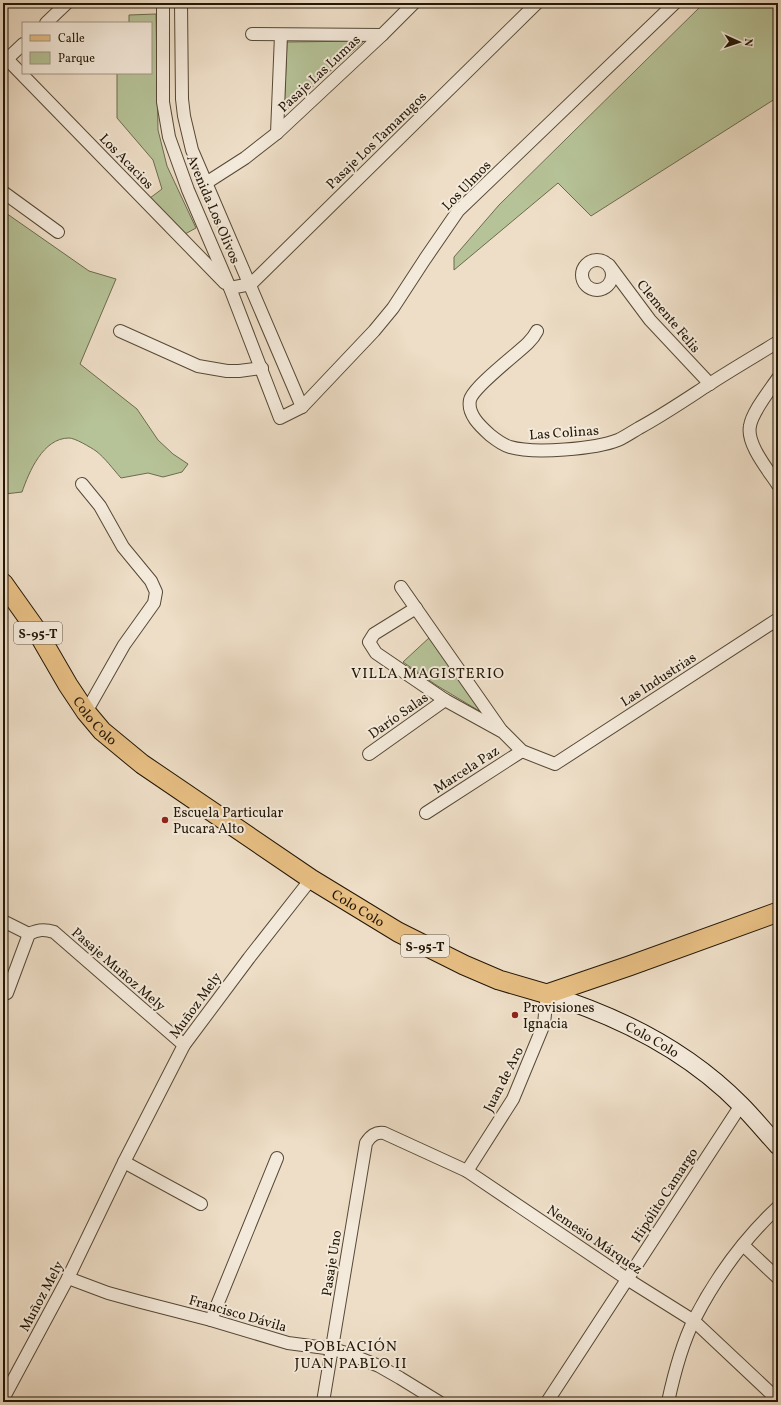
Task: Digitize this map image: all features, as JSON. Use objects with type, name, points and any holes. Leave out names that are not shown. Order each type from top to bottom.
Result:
[{"type":"main road","name":"Colo Colo","points":[[3,583],[35,628],[68,685],[86,712],[102,731],[142,764],[311,879],[398,932],[464,965],[499,980],[547,994],[602,1013],[654,1039],[699,1069],[741,1105],[778,1146]]},
{"type":"main road","points":[[547,994],[630,966],[778,912]]},
{"type":"street","points":[[47,22],[67,3]]},
{"type":"street","name":"Avenida Los Olivos","points":[[163,3],[163,96],[169,137],[188,190],[230,288],[280,418]]},
{"type":"street","name":"Avenida Los Olivos","points":[[181,3],[180,82],[184,116],[192,150],[251,284],[302,407]]},
{"type":"street","name":"Pasaje Las Lumas","points":[[206,183],[245,158],[277,133],[414,3]]},
{"type":"street","name":"Pasaje Los Tamarugos","points":[[251,284],[537,3]]},
{"type":"street","name":"Los Ulmos","points":[[280,418],[302,407],[374,331],[393,308],[458,211],[675,3]]},
{"type":"street","name":"Pasaje Las Lumas","points":[[252,34],[382,35]]},
{"type":"street","name":"Pasaje Las Lumas","points":[[277,133],[281,35]]},
{"type":"street","points":[[4,59],[22,45]]},
{"type":"street","name":"Los Acacios","points":[[4,59],[230,288]]},
{"type":"street","points":[[3,192],[58,232]]},
{"type":"street","name":"Clemente Felis","points":[[609,265],[650,320],[710,384]]},
{"type":"street","points":[[230,288],[251,284]]},
{"type":"street","points":[[120,331],[198,366],[227,371],[262,368]]},
{"type":"street","name":"Las Colinas","points":[[537,331],[530,342],[477,389],[470,399],[474,419],[493,438],[510,447],[550,450],[582,448],[604,445],[618,440],[665,413],[778,342]]},
{"type":"street","points":[[778,378],[752,420],[749,431],[751,442],[778,485]]},
{"type":"street","points":[[82,484],[100,506],[123,547],[152,581],[156,588],[154,603],[124,645],[86,712]]},
{"type":"street","points":[[401,587],[502,732],[522,751]]},
{"type":"street","points":[[416,608],[374,634],[369,642],[376,653],[445,700],[502,732]]},
{"type":"street","name":"Las Industrias","points":[[522,751],[555,764],[778,619]]},
{"type":"street","name":"Darío Salas","points":[[369,754],[445,700]]},
{"type":"street","name":"Marcela Paz","points":[[426,813],[522,751]]},
{"type":"street","name":"Muñoz Mely","points":[[3,1399],[8,1380],[68,1278],[124,1162],[184,1045],[249,958],[311,879]]},
{"type":"street","points":[[3,921],[30,934],[5,994]]},
{"type":"street","name":"Pasaje Muñoz Mely","points":[[30,934],[42,929],[54,932],[184,1045]]},
{"type":"street","name":"Juan de Aro","points":[[467,1171],[513,1099],[544,1024],[547,994]]},
{"type":"street","name":"Hipólito Camargo","points":[[547,1402],[741,1105]]},
{"type":"street","name":"Nemesio Márquez","points":[[376,1134],[384,1134],[467,1171],[627,1279],[694,1321],[778,1400]]},
{"type":"street","name":"Pasaje Uno","points":[[323,1402],[366,1143],[376,1134]]},
{"type":"street","points":[[211,1320],[277,1158]]},
{"type":"street","points":[[124,1162],[201,1204]]},
{"type":"street","points":[[668,1402],[678,1361],[694,1321],[717,1282],[743,1245],[778,1207]]},
{"type":"street","points":[[743,1245],[778,1278]]},
{"type":"street","name":"Francisco Dávila","points":[[68,1278],[135,1300],[211,1320],[288,1343],[333,1348],[379,1366],[439,1402]]},
{"type":"green space","points":[[704,3],[778,3],[778,97],[591,216],[558,183],[454,270],[454,257],[499,205]]},
{"type":"green space","points":[[156,14],[158,130],[167,166],[196,228],[185,234],[150,198],[162,189],[153,160],[117,118],[117,74],[152,74],[152,22],[129,22],[129,15]]},
{"type":"green space","points":[[364,41],[284,112],[287,42]]},
{"type":"green space","points":[[3,211],[89,271],[116,279],[80,364],[137,409],[158,440],[173,454],[188,464],[182,472],[163,477],[148,473],[121,478],[106,460],[96,451],[79,441],[69,438],[52,444],[38,458],[22,492],[3,493]]},
{"type":"green space","points":[[430,637],[481,712],[436,685],[403,662]]},
{"type":"place","name":"Escuela Particular Pucara Alto","points":[[165,820]]},
{"type":"place","name":"Provisiones Ignacia","points":[[515,1015]]},
{"type":"district","name":"VILLA MAGISTERIO","points":[[428,673]]},
{"type":"district","name":"POBLACIÓN JUAN PABLO II","points":[[351,1354]]}]
